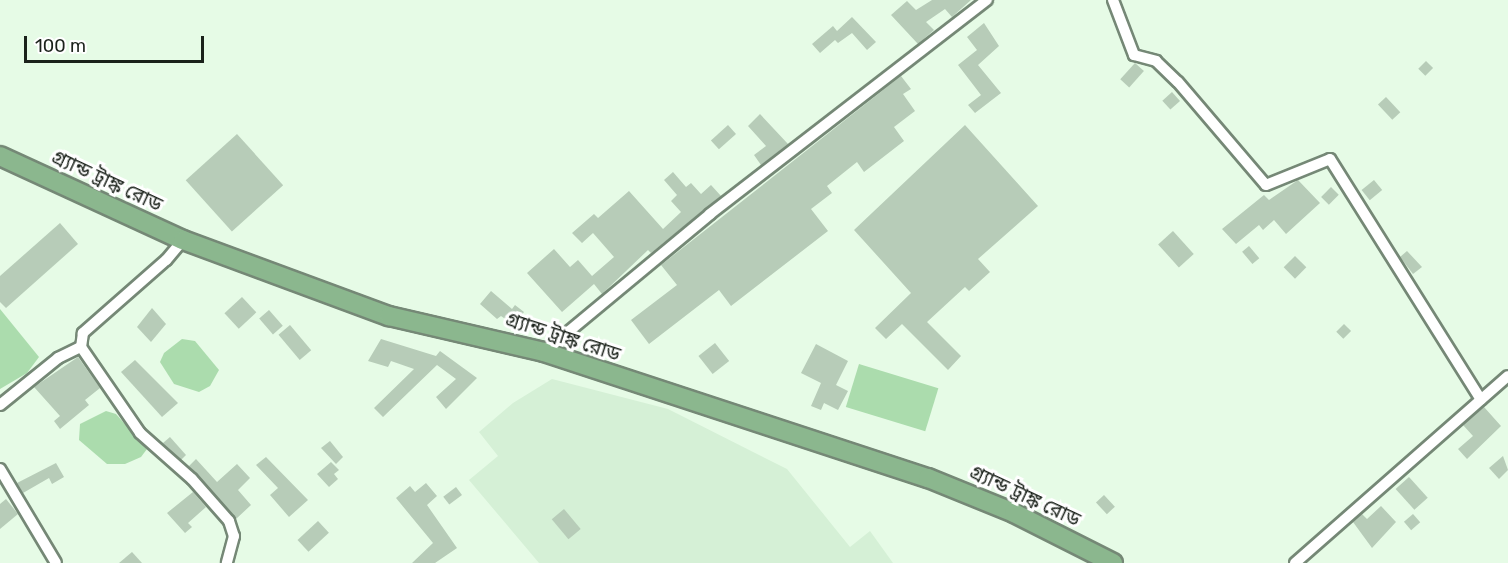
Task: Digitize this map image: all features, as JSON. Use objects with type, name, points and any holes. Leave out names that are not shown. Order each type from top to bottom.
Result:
[{"type":"highway","name":"গ্র্যান্ড ট্রাঙ্ক রোড","points":[[0,156],[183,240],[389,316],[544,352],[928,478],[1014,513],[1113,563]]},
{"type":"street","points":[[544,352],[710,214],[987,0]]},
{"type":"street","points":[[1113,0],[1134,55],[1156,61],[1178,82],[1266,185],[1330,159],[1481,400]]},
{"type":"street","points":[[183,240],[166,260],[124,293],[83,333],[81,347],[140,433],[192,479],[229,521],[234,536],[227,563]]},
{"type":"street","points":[[0,405],[58,358],[81,347]]},
{"type":"street","points":[[1294,563],[1508,376]]},
{"type":"street","points":[[0,469],[56,563]]},
{"type":"shaded area","points":[[0,309],[39,357],[27,373],[0,389]]},
{"type":"shaded area","points":[[182,339],[195,341],[219,370],[210,386],[199,392],[174,384],[160,362],[164,353]]},
{"type":"shaded area","points":[[859,364],[938,388],[925,431],[846,407]]},
{"type":"shaded area","points":[[552,379],[668,409],[787,469],[850,547],[870,531],[893,563],[539,563],[469,480],[498,456],[479,432],[513,403]]},
{"type":"shaded area","points":[[106,411],[116,414],[147,449],[141,457],[125,464],[107,464],[79,440],[80,424]]},
{"type":"building","points":[[932,0],[971,0],[952,17],[945,9],[926,22],[934,30],[918,44],[891,15],[907,1],[916,10]]},
{"type":"building","points":[[852,17],[876,42],[867,50],[852,33],[838,43],[835,40],[820,53],[812,44],[833,26],[837,31]]},
{"type":"building","points":[[984,23],[999,46],[978,65],[1001,93],[975,113],[968,105],[981,95],[958,65],[977,50],[967,37]]},
{"type":"building","points":[[1426,61],[1433,68],[1425,76],[1418,69]]},
{"type":"building","points":[[1135,63],[1144,71],[1129,87],[1120,79]]},
{"type":"building","points":[[901,76],[911,89],[903,94],[915,111],[894,127],[904,141],[864,172],[857,162],[827,186],[832,193],[811,209],[828,231],[731,306],[719,290],[649,344],[631,320],[677,285],[661,265]]},
{"type":"building","points":[[1172,92],[1180,101],[1170,110],[1162,101]]},
{"type":"building","points":[[1386,97],[1400,112],[1392,120],[1378,105]]},
{"type":"building","points":[[760,114],[788,144],[761,165],[754,155],[766,146],[748,126]]},
{"type":"building","points":[[728,125],[736,134],[719,149],[711,140]]},
{"type":"building","points":[[965,125],[1038,206],[978,259],[990,272],[969,291],[965,287],[927,322],[961,356],[948,370],[902,324],[886,339],[875,328],[911,293],[854,230]]},
{"type":"building","points":[[237,134],[283,185],[232,231],[186,180]]},
{"type":"building","points":[[673,172],[686,187],[691,183],[701,194],[711,185],[721,196],[651,253],[648,250],[602,294],[594,284],[562,312],[527,273],[554,249],[570,267],[578,260],[592,276],[614,257],[593,233],[582,243],[572,233],[594,214],[598,218],[629,191],[663,229],[681,212],[671,201],[677,195],[664,180]]},
{"type":"building","points":[[1298,180],[1320,203],[1286,234],[1274,220],[1263,230],[1259,225],[1236,244],[1222,229],[1264,195],[1269,200]]},
{"type":"building","points":[[1374,180],[1382,190],[1370,200],[1362,190]]},
{"type":"building","points":[[1331,187],[1339,195],[1329,205],[1321,197]]},
{"type":"building","points":[[60,223],[78,244],[6,308],[0,302],[0,276]]},
{"type":"building","points":[[1173,231],[1194,254],[1179,267],[1158,244]]},
{"type":"building","points":[[1249,246],[1259,258],[1252,264],[1242,252]]},
{"type":"building","points":[[1407,251],[1422,267],[1413,274],[1400,257]]},
{"type":"building","points":[[1295,256],[1306,267],[1295,279],[1284,267]]},
{"type":"building","points":[[491,291],[512,309],[515,305],[524,312],[514,325],[501,316],[497,319],[480,304]]},
{"type":"building","points":[[242,297],[256,312],[239,329],[224,313]]},
{"type":"building","points":[[152,308],[166,324],[151,342],[137,327]]},
{"type":"building","points":[[269,310],[283,326],[273,334],[259,319]]},
{"type":"building","points":[[1344,324],[1351,331],[1343,339],[1336,332]]},
{"type":"building","points":[[290,325],[311,350],[300,360],[279,335]]},
{"type":"building","points":[[381,339],[436,356],[440,351],[477,378],[446,409],[436,397],[456,379],[437,365],[383,417],[374,408],[414,369],[391,361],[388,367],[368,361]]},
{"type":"building","points":[[715,343],[729,361],[713,374],[698,356]]},
{"type":"building","points":[[816,344],[848,361],[836,385],[848,391],[838,410],[824,403],[821,410],[811,406],[821,383],[801,373]]},
{"type":"building","points":[[78,357],[100,388],[85,400],[89,405],[60,429],[54,421],[60,416],[34,387]]},
{"type":"building","points":[[135,360],[178,403],[162,417],[121,372]]},
{"type":"building","points":[[1484,407],[1501,426],[1467,459],[1458,449],[1473,436],[1463,425]]},
{"type":"building","points":[[170,437],[186,455],[181,460],[163,443]]},
{"type":"building","points":[[330,441],[343,457],[336,464],[321,448]]},
{"type":"building","points":[[1503,456],[1508,470],[1499,479],[1489,468]]},
{"type":"building","points":[[266,457],[308,500],[289,517],[270,495],[278,488],[256,465]]},
{"type":"building","points":[[196,459],[217,482],[237,464],[250,478],[238,490],[251,505],[236,519],[189,466]]},
{"type":"building","points":[[331,462],[339,470],[334,474],[338,479],[329,487],[317,474]]},
{"type":"building","points":[[56,463],[64,477],[52,484],[49,478],[23,493],[17,483]]},
{"type":"building","points":[[1409,477],[1428,498],[1414,510],[1396,489]]},
{"type":"building","points":[[426,483],[437,496],[427,505],[457,548],[435,563],[412,563],[433,543],[396,498],[410,486],[415,492]]},
{"type":"building","points":[[456,487],[462,495],[449,505],[443,497]]},
{"type":"building","points":[[193,492],[206,507],[188,523],[192,527],[185,533],[167,513]]},
{"type":"building","points":[[1104,495],[1115,507],[1107,514],[1096,503]]},
{"type":"building","points":[[6,499],[18,514],[0,529],[0,504]]},
{"type":"building","points":[[1381,506],[1396,522],[1372,548],[1353,522],[1362,514],[1367,519]]},
{"type":"building","points":[[564,509],[581,529],[568,539],[552,519]]},
{"type":"building","points":[[1413,514],[1420,522],[1411,530],[1404,522]]},
{"type":"building","points":[[318,521],[329,533],[308,552],[298,540]]},
{"type":"building","points":[[132,552],[142,563],[119,563]]}]
